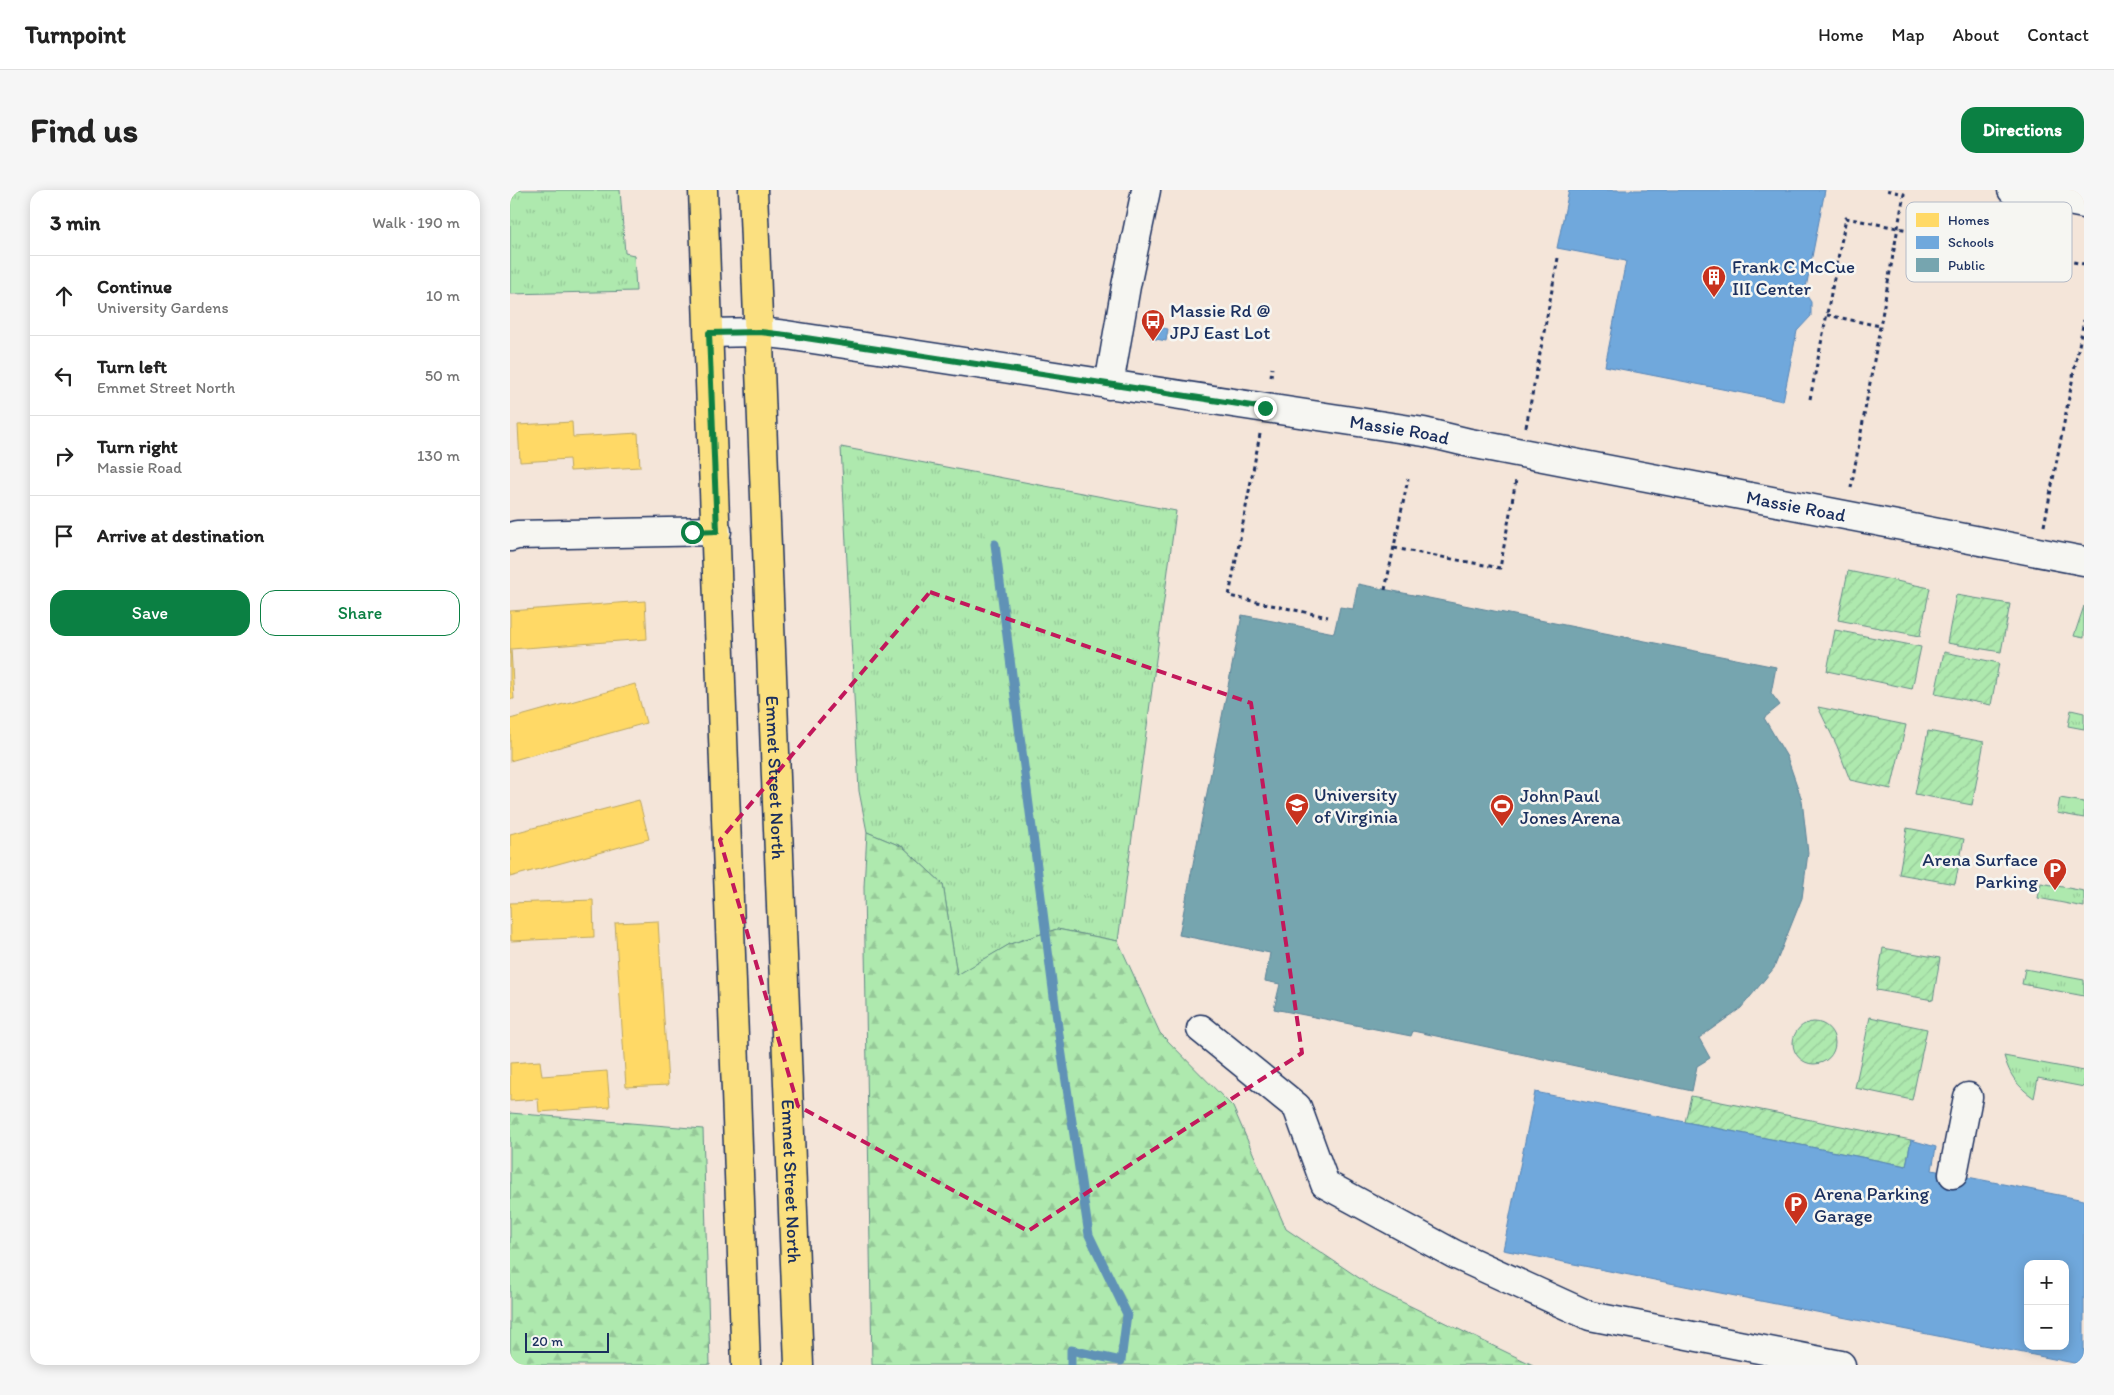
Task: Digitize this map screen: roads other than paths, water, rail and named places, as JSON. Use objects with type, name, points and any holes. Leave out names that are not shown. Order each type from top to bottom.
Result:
[{"type":"main road","points":[[703,190],[717,531],[746,1365]]},
{"type":"main road","name":"Emmet Street North","points":[[753,190],[800,1365]]},
{"type":"street","points":[[1109,385],[1126,286],[1146,190]]},
{"type":"street","points":[[2012,190],[2084,204]]},
{"type":"street","name":"Massie Road","points":[[709,333],[760,332],[1424,432],[1470,443],[2084,561]]},
{"type":"street","points":[[510,537],[517,535],[717,531]]},
{"type":"street","points":[[1201,1029],[1297,1107],[1325,1184],[1454,1254],[1590,1316],[1840,1365]]},
{"type":"street","points":[[1954,1174],[1968,1097]]},
{"type":"waterway","points":[[995,544],[1059,1035],[1089,1235],[1127,1314],[1121,1361],[1071,1350],[1071,1365]]},
{"type":"place","name":"Frank C McCue III Center","points":[[1714,298]]},
{"type":"place","name":"Massie Rd @ JPJ East Lot","points":[[1153,342]]},
{"type":"place","name":"University of Virginia","points":[[1297,826]]},
{"type":"place","name":"John Paul Jones Arena","points":[[1502,827]]},
{"type":"place","name":"Arena Surface Parking","points":[[2055,891]]},
{"type":"place","name":"Arena Parking Garage","points":[[1796,1225]]}]
